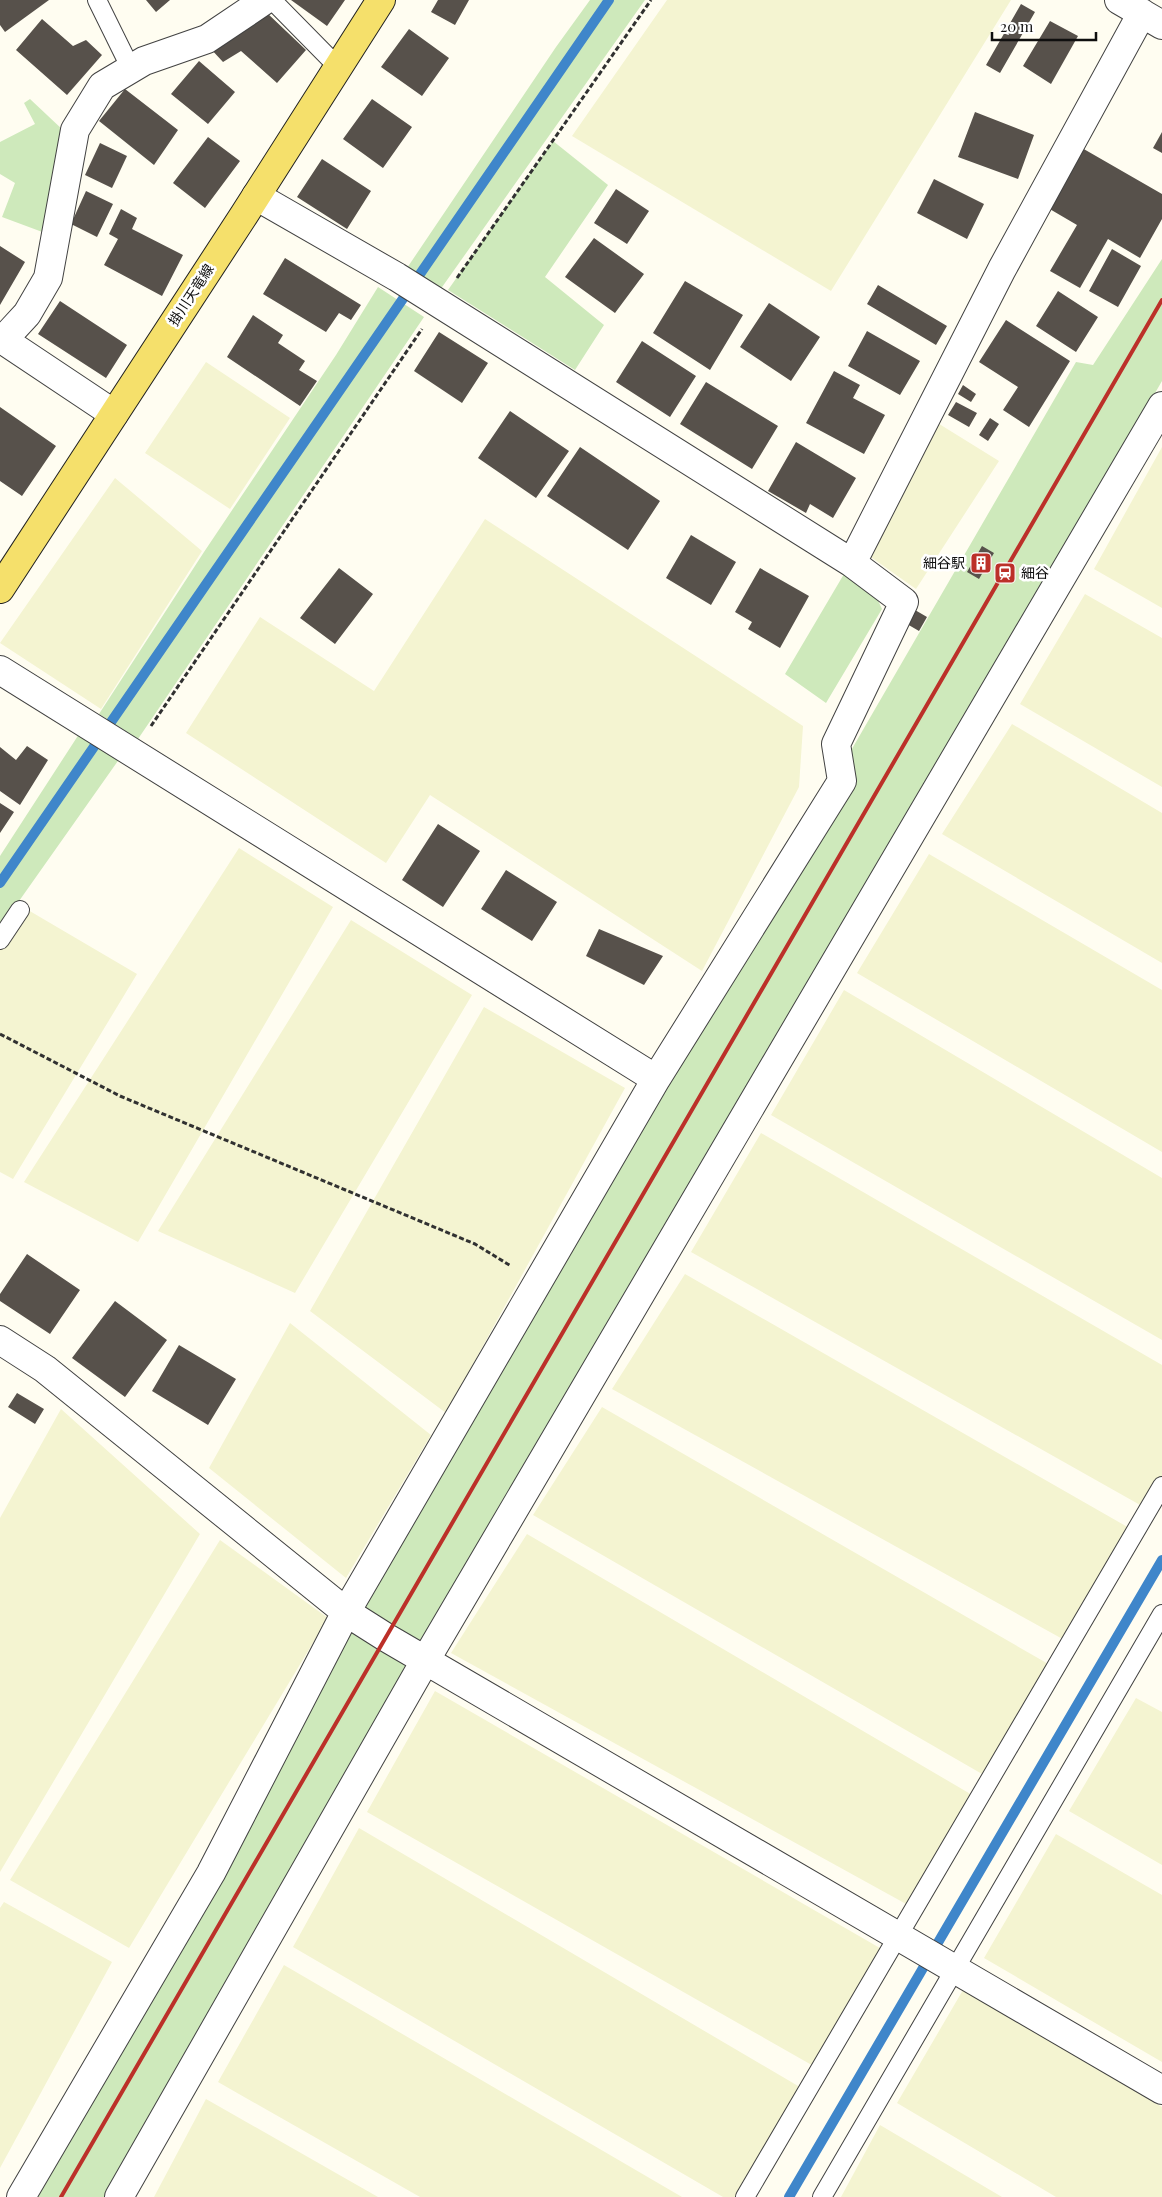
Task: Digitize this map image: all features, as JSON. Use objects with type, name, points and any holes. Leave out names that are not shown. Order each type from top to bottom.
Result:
[{"type":"main road","name":"掛川天竜線","points":[[0,589],[381,0]]},
{"type":"street","points":[[114,414],[2,339],[27,314],[48,278],[75,130],[102,86],[144,61],[207,39],[265,0]]},
{"type":"street","points":[[852,563],[1002,269],[1141,13]]},
{"type":"street","points":[[21,2197],[211,1873],[346,1612],[656,1079],[842,781],[836,744],[904,602],[852,563],[397,277],[256,196]]},
{"type":"street","points":[[119,2197],[426,1661],[1162,406]]},
{"type":"street","points":[[0,670],[656,1079]]},
{"type":"street","points":[[0,1340],[45,1369],[346,1612],[426,1661],[1162,2090]]},
{"type":"lane","points":[[97,0],[131,68]]},
{"type":"lane","points":[[272,0],[337,66]]},
{"type":"lane","points":[[0,940],[20,910]]},
{"type":"lane","points":[[745,2197],[906,1941],[1162,1486]]},
{"type":"lane","points":[[822,2197],[1162,1614]]},
{"type":"path","points":[[129,752],[436,302],[652,0]]},
{"type":"path","points":[[0,1034],[120,1096],[475,1244],[538,1282]]},
{"type":"green space","points":[[590,0],[645,0],[440,290],[405,271],[556,47]]},
{"type":"green space","points":[[667,0],[1011,0],[831,291],[572,136]]},
{"type":"green space","points":[[30,99],[64,131],[45,233],[2,217],[15,183],[0,174],[0,142],[35,124],[24,103]]},
{"type":"green space","points":[[553,141],[608,185],[545,277],[604,325],[575,370],[448,290]]},
{"type":"green space","points":[[1162,259],[1162,381],[108,2197],[25,2197],[406,1519],[1076,362],[1093,365]]},
{"type":"green space","points":[[378,287],[424,317],[138,739],[99,714],[204,552],[336,355]]},
{"type":"green space","points":[[206,362],[290,418],[230,509],[145,453]]},
{"type":"green space","points":[[936,422],[999,461],[916,589],[868,555]]},
{"type":"green space","points":[[1162,447],[1162,608],[1094,569]]},
{"type":"green space","points":[[115,478],[202,551],[101,709],[0,643]]},
{"type":"green space","points":[[485,519],[803,726],[799,787],[702,971],[430,795],[386,863],[186,733],[260,617],[374,691]]},
{"type":"green space","points":[[844,574],[873,590],[882,609],[826,703],[785,674]]},
{"type":"green space","points":[[1085,594],[1162,638],[1162,787],[1020,704]]},
{"type":"green space","points":[[1012,724],[1162,813],[1162,963],[942,834]]},
{"type":"green space","points":[[81,731],[120,758],[0,928],[0,856]]},
{"type":"green space","points":[[239,848],[333,907],[138,1242],[24,1182]]},
{"type":"green space","points":[[929,854],[1162,990],[1162,1152],[857,973]]},
{"type":"green space","points":[[28,910],[137,974],[13,1179],[0,1172],[0,950]]},
{"type":"green space","points":[[351,920],[472,995],[295,1293],[158,1231]]},
{"type":"green space","points":[[844,990],[1162,1178],[1162,1340],[771,1115]]},
{"type":"green space","points":[[484,1007],[625,1088],[446,1413],[310,1311]]},
{"type":"green space","points":[[761,1133],[1162,1365],[1162,1488],[1149,1510],[691,1252]]},
{"type":"green space","points":[[685,1274],[1138,1533],[1068,1642],[612,1389]]},
{"type":"green space","points":[[290,1323],[431,1435],[346,1578],[209,1468]]},
{"type":"green space","points":[[602,1407],[1057,1669],[989,1778],[533,1515]]},
{"type":"green space","points":[[61,1409],[200,1534],[0,1872],[0,1518]]},
{"type":"green space","points":[[527,1534],[979,1799],[917,1910],[451,1653]]},
{"type":"green space","points":[[220,1540],[328,1618],[129,1948],[10,1880]]},
{"type":"green space","points":[[435,1691],[892,1955],[824,2072],[367,1812]]},
{"type":"green space","points":[[1136,1698],[1162,1712],[1162,1865],[1069,1811]]},
{"type":"green space","points":[[359,1828],[810,2093],[748,2197],[723,2197],[293,1947]]},
{"type":"green space","points":[[1056,1834],[1162,1895],[1162,2062],[984,1958]]},
{"type":"green space","points":[[4,1902],[112,1962],[0,2168],[0,1908]]},
{"type":"green space","points":[[284,1965],[682,2197],[420,2197],[218,2082]]},
{"type":"green space","points":[[963,1990],[1162,2107],[1162,2197],[1056,2197],[897,2103]]},
{"type":"green space","points":[[206,2099],[378,2197],[154,2197]]},
{"type":"green space","points":[[880,2125],[1002,2197],[841,2197]]},
{"type":"building","points":[[0,0],[49,0],[5,32],[0,25]]},
{"type":"building","points":[[146,0],[170,0],[156,12]]},
{"type":"building","points":[[291,0],[345,0],[327,26]]},
{"type":"building","points":[[438,0],[469,0],[455,25],[431,12]]},
{"type":"building","points":[[1021,4],[1035,12],[1000,73],[986,65]]},
{"type":"building","points":[[266,12],[306,50],[277,83],[241,51],[223,62],[210,48]]},
{"type":"building","points":[[42,19],[73,46],[86,40],[102,55],[67,95],[16,50]]},
{"type":"building","points":[[1050,21],[1078,36],[1051,84],[1023,66]]},
{"type":"building","points":[[409,29],[449,58],[422,96],[381,67]]},
{"type":"building","points":[[199,61],[235,92],[208,124],[171,94]]},
{"type":"building","points":[[125,89],[178,130],[154,165],[99,121]]},
{"type":"building","points":[[372,99],[412,127],[383,168],[343,139]]},
{"type":"building","points":[[975,112],[1034,135],[1018,179],[958,157]]},
{"type":"building","points":[[1162,132],[1162,153],[1153,148]]},
{"type":"building","points":[[208,137],[240,161],[205,208],[173,183]]},
{"type":"building","points":[[100,143],[127,156],[112,188],[85,175]]},
{"type":"building","points":[[1082,148],[1162,194],[1162,219],[1140,258],[1108,239],[1080,288],[1050,271],[1077,225],[1048,208]]},
{"type":"building","points":[[322,159],[371,191],[347,229],[297,197]]},
{"type":"building","points":[[934,179],[984,204],[967,239],[917,213]]},
{"type":"building","points":[[616,189],[649,211],[627,244],[594,223]]},
{"type":"building","points":[[86,191],[113,204],[97,237],[71,224]]},
{"type":"building","points":[[121,209],[137,218],[132,229],[183,255],[162,296],[104,265],[118,239],[109,234]]},
{"type":"building","points":[[594,238],[644,274],[615,313],[565,277]]},
{"type":"building","points":[[0,246],[25,262],[0,305]]},
{"type":"building","points":[[1112,249],[1141,266],[1118,307],[1089,291]]},
{"type":"building","points":[[285,258],[361,305],[351,320],[339,313],[326,332],[263,294]]},
{"type":"building","points":[[685,281],[743,315],[710,370],[653,333]]},
{"type":"building","points":[[878,285],[947,326],[936,345],[867,304]]},
{"type":"building","points":[[1058,291],[1098,317],[1076,352],[1036,326]]},
{"type":"building","points":[[60,301],[127,345],[106,378],[38,334]]},
{"type":"building","points":[[769,303],[820,337],[791,381],[740,347]]},
{"type":"building","points":[[253,315],[283,335],[278,343],[305,361],[299,370],[317,381],[300,406],[227,357]]},
{"type":"building","points":[[1006,320],[1070,361],[1029,427],[1003,410],[1018,387],[979,362]]},
{"type":"building","points":[[867,331],[920,361],[900,395],[848,366]]},
{"type":"building","points":[[439,332],[488,363],[462,403],[414,371]]},
{"type":"building","points":[[642,341],[696,376],[670,417],[616,382]]},
{"type":"building","points":[[834,371],[860,385],[853,398],[885,415],[864,454],[806,423]]},
{"type":"building","points":[[706,382],[778,426],[752,469],[680,424]]},
{"type":"building","points":[[963,385],[976,394],[971,402],[958,394]]},
{"type":"building","points":[[956,402],[977,413],[969,427],[948,415]]},
{"type":"building","points":[[0,407],[56,446],[22,496],[0,481]]},
{"type":"building","points":[[510,411],[569,451],[536,498],[478,458]]},
{"type":"building","points":[[990,418],[999,424],[988,441],[979,435]]},
{"type":"building","points":[[796,442],[856,478],[833,518],[810,504],[806,513],[768,491]]},
{"type":"building","points":[[580,447],[660,501],[628,550],[547,496]]},
{"type":"building","points":[[691,535],[736,562],[711,605],[666,578]]},
{"type":"building","name":"細谷駅","points":[[982,546],[994,553],[979,579],[967,572]]},
{"type":"building","points":[[339,568],[373,594],[335,644],[300,618]]},
{"type":"building","points":[[760,568],[809,596],[780,648],[748,629],[752,622],[735,612]]},
{"type":"building","points":[[915,610],[927,617],[919,631],[907,624]]},
{"type":"building","points":[[27,746],[48,760],[20,805],[0,791],[0,747],[16,760]]},
{"type":"building","points":[[0,803],[14,812],[0,833]]},
{"type":"building","points":[[438,824],[480,851],[443,907],[402,880]]},
{"type":"building","points":[[506,870],[557,902],[532,941],[481,909]]},
{"type":"building","points":[[599,929],[663,956],[644,985],[586,956]]},
{"type":"building","points":[[27,1254],[80,1290],[50,1334],[0,1301],[0,1294]]},
{"type":"building","points":[[115,1301],[167,1340],[125,1397],[72,1358]]},
{"type":"building","points":[[179,1345],[236,1379],[208,1425],[152,1391]]},
{"type":"building","points":[[17,1393],[44,1409],[35,1424],[8,1407]]},
{"type":"waterway","points":[[0,883],[609,0]]},
{"type":"waterway","points":[[789,2197],[1162,1560]]},
{"type":"railway","points":[[61,2197],[1162,300]]},
{"type":"place","name":"細谷駅","points":[[981,563]]},
{"type":"place","name":"細谷","points":[[1005,573]]}]
